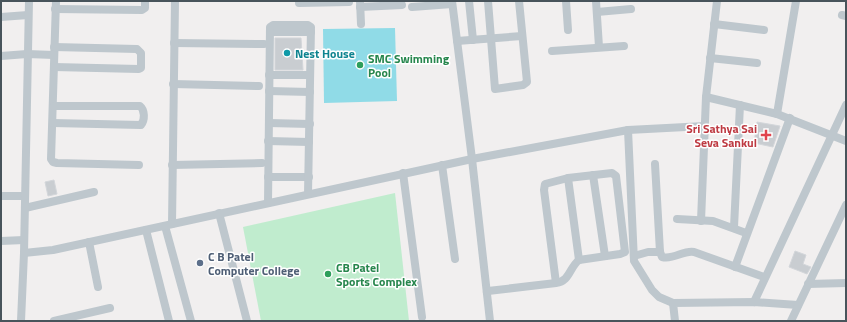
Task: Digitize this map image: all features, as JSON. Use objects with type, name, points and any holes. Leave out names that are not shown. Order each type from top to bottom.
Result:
[{"type":"street","points":[[21,321],[24,254],[29,1]]},
{"type":"street","points":[[139,165],[53,162],[54,51],[56,5],[142,10],[145,8],[146,1]]},
{"type":"street","points":[[175,1],[172,165],[168,225],[191,321]]},
{"type":"street","points":[[469,1],[473,40]]},
{"type":"street","points":[[488,1],[495,89],[523,85],[527,82],[519,1]]},
{"type":"street","points":[[566,1],[568,30]]},
{"type":"street","points":[[596,1],[599,47]]},
{"type":"street","points":[[701,220],[706,97],[717,1]]},
{"type":"street","points":[[777,114],[796,1]]},
{"type":"street","points":[[298,3],[349,2]]},
{"type":"street","points":[[412,7],[452,3],[472,159],[490,321]]},
{"type":"street","points":[[361,24],[360,4],[402,5]]},
{"type":"street","points":[[597,12],[631,10]]},
{"type":"street","points":[[1,17],[28,15]]},
{"type":"street","points":[[714,24],[764,30]]},
{"type":"street","points":[[268,202],[270,27],[273,25],[308,25],[311,27],[308,194]]},
{"type":"street","points":[[457,40],[522,36]]},
{"type":"street","points":[[174,43],[264,44]]},
{"type":"street","points":[[552,51],[624,46]]},
{"type":"street","points":[[1,56],[54,51],[137,49],[141,53],[141,68],[139,69],[54,67]]},
{"type":"street","points":[[710,58],[757,63]]},
{"type":"street","points":[[269,75],[310,75]]},
{"type":"street","points":[[173,84],[259,86]]},
{"type":"street","points":[[269,91],[310,92]]},
{"type":"street","points":[[706,97],[790,118],[846,141]]},
{"type":"street","points":[[734,228],[740,105]]},
{"type":"street","points":[[754,302],[764,277],[846,105]]},
{"type":"street","points":[[53,123],[141,124],[143,120],[143,110],[140,106],[54,106]]},
{"type":"street","points":[[735,267],[746,233],[790,118]]},
{"type":"street","points":[[268,123],[310,124]]},
{"type":"street","points":[[24,254],[53,250],[268,202],[472,159],[628,130],[705,126]]},
{"type":"street","points":[[628,130],[634,256],[636,265],[652,290],[659,297],[673,303],[754,302],[798,305]]},
{"type":"street","points":[[268,141],[309,142]]},
{"type":"street","points":[[172,165],[262,163]]},
{"type":"street","points":[[655,164],[660,252],[665,258],[691,252],[764,277]]},
{"type":"street","points":[[442,165],[455,259]]},
{"type":"street","points":[[556,283],[544,187],[547,183],[568,178],[609,172],[612,173],[616,176],[625,249],[623,253],[579,260]]},
{"type":"street","points":[[403,173],[422,317]]},
{"type":"street","points":[[593,175],[605,256]]},
{"type":"street","points":[[268,177],[309,177]]},
{"type":"street","points":[[487,292],[565,281],[579,260],[568,178]]},
{"type":"street","points":[[25,208],[94,192]]},
{"type":"street","points":[[1,196],[25,196]]},
{"type":"street","points":[[791,321],[846,205]]},
{"type":"street","points":[[219,213],[247,321]]},
{"type":"street","points":[[677,219],[718,222],[746,233]]},
{"type":"street","points":[[146,230],[169,321]]},
{"type":"street","points":[[1,241],[24,240]]},
{"type":"street","points":[[89,242],[98,287]]},
{"type":"street","points":[[634,256],[648,252],[660,252]]},
{"type":"street","points":[[808,284],[846,283]]},
{"type":"street","points":[[673,303],[675,321]]},
{"type":"street","points":[[54,321],[110,308]]},
{"type":"green space","name":"CB Patel Sports Complex","points":[[395,193],[409,321],[261,321],[243,227]]},
{"type":"water","name":"SMC Swimming Pool","points":[[395,28],[397,101],[324,103],[323,29]]},
{"type":"building","name":"Nest House","points":[[275,38],[301,38],[303,70],[275,70]]},
{"type":"building","points":[[757,122],[780,126],[773,147],[754,143]]},
{"type":"building","points":[[54,180],[57,194],[48,196],[45,182]]},
{"type":"building","points":[[795,251],[806,255],[803,264],[811,267],[807,274],[789,267]]},
{"type":"place","name":"Nest House","points":[[287,53]]},
{"type":"place","name":"SMC Swimming Pool","points":[[360,65]]},
{"type":"place","name":"Sri Sathya Sai Seva Sankul","points":[[766,135]]},
{"type":"place","name":"C B Patel Computer College","points":[[200,263]]},
{"type":"place","name":"CB Patel Sports Complex","points":[[328,274]]}]
